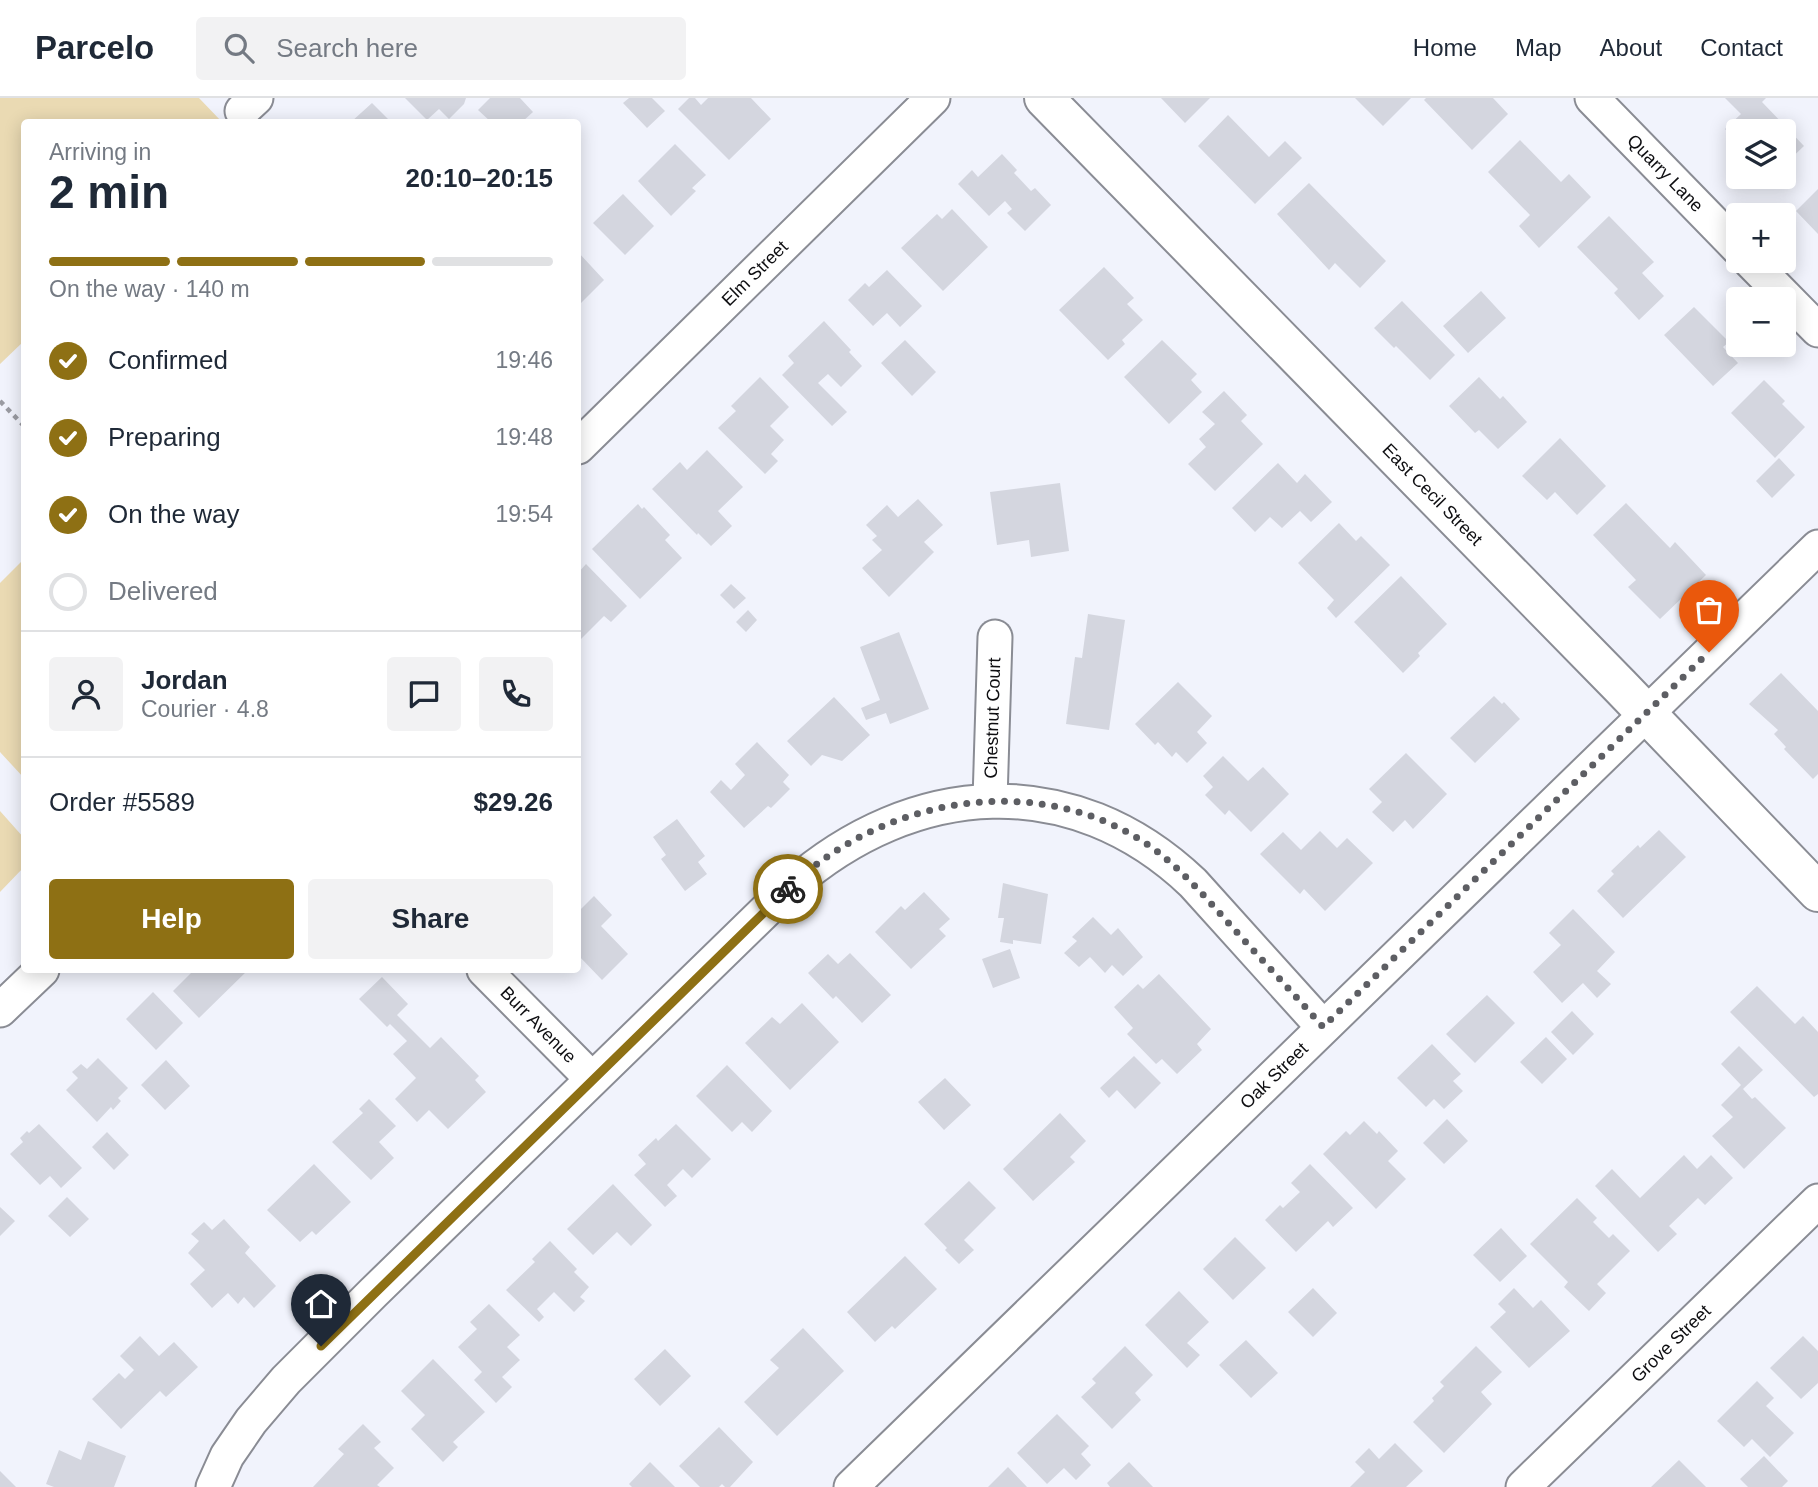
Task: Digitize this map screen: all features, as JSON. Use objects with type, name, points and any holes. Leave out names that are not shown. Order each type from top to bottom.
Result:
[{"type":"main road","name":"East Cecil Street","points":[[1044,98],[1818,892]]},
{"type":"street","name":"Elm Street","points":[[581,444],[933,98]]},
{"type":"street","name":"Quarry Lane","points":[[1592,98],[1726,236]]},
{"type":"street","points":[[1762,273],[1818,330]]},
{"type":"street","name":"Oak Street","points":[[851,1487],[1818,547]]},
{"type":"street","name":"Chestnut Court","points":[[990,800],[995,637]]},
{"type":"street","points":[[213,1487],[227,1456],[286,1380],[593,1079],[791,886],[823,859],[868,832],[897,819],[927,810],[990,800],[1052,806],[1104,822],[1151,848],[1193,883],[1323,1027]]},
{"type":"street","points":[[0,1010],[39,973]]},
{"type":"street","name":"Burr Avenue","points":[[487,973],[593,1079]]},
{"type":"street","name":"Grove Street","points":[[1524,1487],[1818,1200]]},
{"type":"path","points":[[0,401],[21,423]]},
{"type":"shaded area","points":[[0,98],[199,98],[219,119],[21,119],[21,344],[0,364]]},
{"type":"shaded area","points":[[21,562],[21,775],[0,752],[0,583]]},
{"type":"shaded area","points":[[0,811],[21,835],[21,870],[0,892]]},
{"type":"building","points":[[405,98],[466,98],[464,104],[449,119],[439,109],[426,119]]},
{"type":"building","points":[[490,98],[520,98],[533,112],[525,119],[488,119],[478,110]]},
{"type":"building","points":[[629,98],[652,98],[665,111],[647,128],[623,103]]},
{"type":"building","points":[[689,98],[695,98],[701,105],[708,98],[751,98],[771,119],[729,160],[678,109]]},
{"type":"building","points":[[1161,98],[1210,98],[1185,123]]},
{"type":"building","points":[[1355,98],[1411,98],[1383,126]]},
{"type":"building","points":[[1493,98],[1508,114],[1472,150],[1424,100]]},
{"type":"building","points":[[1725,98],[1766,98],[1762,102],[1778,119],[1736,119],[1741,114]]},
{"type":"building","points":[[372,103],[388,119],[354,119]]},
{"type":"building","points":[[1228,115],[1269,157],[1285,141],[1302,158],[1255,204],[1198,146]]},
{"type":"building","points":[[1796,138],[1804,146],[1796,154]]},
{"type":"building","points":[[1520,140],[1561,182],[1569,174],[1591,197],[1539,248],[1519,226],[1530,215],[1488,172]]},
{"type":"building","points":[[675,144],[706,175],[692,188],[696,191],[671,216],[638,181]]},
{"type":"building","points":[[1002,154],[1017,170],[1014,173],[1031,191],[1035,188],[1051,205],[1025,231],[1007,213],[1012,209],[1005,201],[989,216],[958,184],[972,170],[978,177]]},
{"type":"building","points":[[1309,183],[1386,261],[1360,288],[1335,263],[1329,270],[1277,214]]},
{"type":"building","points":[[1818,189],[1818,234],[1796,211]]},
{"type":"building","points":[[623,194],[654,226],[625,255],[593,223]]},
{"type":"building","points":[[952,209],[988,247],[943,291],[901,248],[937,214],[942,219]]},
{"type":"building","points":[[1609,216],[1654,262],[1642,273],[1664,296],[1639,320],[1614,293],[1618,289],[1577,247]]},
{"type":"building","points":[[581,255],[604,280],[581,303]]},
{"type":"building","points":[[1104,267],[1134,298],[1127,304],[1143,320],[1122,340],[1125,344],[1108,360],[1059,310]]},
{"type":"building","points":[[887,270],[922,306],[900,327],[887,313],[873,326],[848,300],[865,283],[869,287]]},
{"type":"building","points":[[1481,291],[1506,318],[1468,353],[1443,326]]},
{"type":"building","points":[[1402,301],[1455,355],[1430,380],[1374,328]]},
{"type":"building","points":[[1694,307],[1726,339],[1723,347],[1726,357],[1732,357],[1738,363],[1713,386],[1664,335]]},
{"type":"building","points":[[824,321],[862,366],[841,387],[828,374],[818,383],[847,412],[832,426],[782,375],[794,363],[788,356]]},
{"type":"building","points":[[905,340],[936,372],[912,396],[881,363]]},
{"type":"building","points":[[1162,340],[1197,374],[1191,380],[1202,392],[1169,424],[1124,377]]},
{"type":"building","points":[[760,377],[789,407],[770,426],[784,440],[771,454],[778,461],[765,474],[718,428],[736,411],[731,406]]},
{"type":"building","points":[[1479,377],[1500,399],[1503,396],[1527,422],[1498,449],[1479,430],[1475,433],[1449,406]]},
{"type":"building","points":[[1764,380],[1785,401],[1782,404],[1805,427],[1775,458],[1731,413]]},
{"type":"building","points":[[1224,391],[1247,415],[1241,421],[1263,444],[1215,491],[1188,464],[1206,447],[1199,439],[1215,424],[1202,412]]},
{"type":"building","points":[[1560,438],[1606,486],[1577,515],[1555,492],[1547,500],[1522,476]]},
{"type":"building","points":[[707,450],[743,487],[718,511],[732,526],[711,546],[652,489],[680,462],[687,470]]},
{"type":"building","points":[[1779,458],[1795,475],[1772,498],[1756,481]]},
{"type":"building","points":[[1278,463],[1297,483],[1305,474],[1332,502],[1311,522],[1300,511],[1282,528],[1270,517],[1255,532],[1232,508]]},
{"type":"building","points":[[1060,483],[1069,551],[1031,557],[1029,540],[997,545],[990,492]]},
{"type":"building","points":[[918,499],[943,525],[924,542],[934,552],[889,597],[862,568],[882,550],[872,540],[877,536],[866,525],[887,505],[898,517]]},
{"type":"building","points":[[1626,503],[1670,548],[1675,542],[1706,575],[1660,619],[1628,587],[1636,580],[1593,535]]},
{"type":"building","points":[[638,504],[670,535],[665,540],[682,558],[640,599],[592,549]]},
{"type":"building","points":[[1339,523],[1356,541],[1361,536],[1390,565],[1336,618],[1327,608],[1334,600],[1298,563]]},
{"type":"building","points":[[586,564],[627,606],[611,622],[604,616],[581,639],[581,570]]},
{"type":"building","points":[[1401,576],[1447,624],[1418,653],[1420,656],[1403,673],[1354,622]]},
{"type":"building","points":[[731,584],[746,598],[734,609],[720,595]]},
{"type":"building","points":[[748,610],[757,620],[746,632],[736,622]]},
{"type":"building","points":[[1088,614],[1125,620],[1109,730],[1066,724],[1075,657],[1082,658]]},
{"type":"building","points":[[899,632],[929,709],[890,724],[886,713],[866,720],[861,708],[880,700],[860,647]]},
{"type":"building","points":[[1781,673],[1818,711],[1818,774],[1813,779],[1784,749],[1786,747],[1774,734],[1778,730],[1749,704]]},
{"type":"building","points":[[1178,682],[1212,716],[1197,732],[1207,743],[1187,763],[1176,752],[1172,757],[1158,742],[1155,745],[1135,724]]},
{"type":"building","points":[[1494,696],[1502,704],[1504,702],[1520,719],[1475,763],[1450,738]]},
{"type":"building","points":[[834,697],[870,735],[842,761],[822,755],[811,766],[787,741]]},
{"type":"building","points":[[757,742],[789,775],[783,782],[790,789],[771,808],[768,806],[744,828],[710,792],[721,780],[731,790],[745,775],[735,764]]},
{"type":"building","points":[[1406,753],[1447,794],[1413,829],[1405,820],[1393,832],[1372,812],[1382,802],[1369,789]]},
{"type":"building","points":[[1223,756],[1248,781],[1263,767],[1289,794],[1251,832],[1229,810],[1225,815],[1205,795],[1213,787],[1203,776]]},
{"type":"building","points":[[677,819],[705,856],[698,862],[707,874],[685,891],[661,859],[666,855],[653,837]]},
{"type":"building","points":[[1659,830],[1686,857],[1623,918],[1597,891],[1614,874],[1611,871],[1638,845],[1640,848]]},
{"type":"building","points":[[1320,831],[1337,848],[1347,838],[1373,863],[1325,911],[1304,889],[1300,894],[1260,854],[1283,832],[1301,850]]},
{"type":"building","points":[[1003,883],[1048,894],[1041,944],[1013,940],[1013,944],[1000,942],[1004,918],[998,918]]},
{"type":"building","points":[[924,892],[950,919],[939,929],[946,936],[911,969],[875,932],[901,906],[905,910]]},
{"type":"building","points":[[594,896],[612,915],[601,926],[628,954],[602,980],[581,958],[581,909]]},
{"type":"building","points":[[1573,909],[1615,952],[1597,971],[1611,984],[1597,998],[1583,983],[1562,1003],[1533,972],[1561,945],[1549,933]]},
{"type":"building","points":[[1093,917],[1111,935],[1118,928],[1143,957],[1123,976],[1112,965],[1105,973],[1090,957],[1079,967],[1064,953],[1077,941],[1072,937]]},
{"type":"building","points":[[1010,949],[1020,978],[993,988],[982,959]]},
{"type":"building","points":[[850,953],[891,995],[862,1023],[836,996],[833,999],[808,973],[828,954],[838,964]]},
{"type":"building","points":[[191,973],[245,973],[199,1018],[173,991]]},
{"type":"building","points":[[1159,974],[1211,1029],[1197,1044],[1202,1050],[1177,1074],[1162,1059],[1156,1064],[1127,1034],[1133,1028],[1114,1007],[1138,984],[1143,989]]},
{"type":"building","points":[[382,977],[408,1004],[397,1015],[430,1048],[441,1037],[479,1076],[475,1080],[486,1092],[448,1129],[429,1110],[417,1122],[395,1099],[416,1078],[393,1054],[407,1041],[390,1024],[387,1027],[359,999]]},
{"type":"building","points":[[1757,986],[1795,1024],[1803,1016],[1818,1032],[1818,1094],[1814,1097],[1730,1012]]},
{"type":"building","points":[[153,992],[183,1023],[156,1050],[126,1019]]},
{"type":"building","points":[[1487,995],[1515,1023],[1475,1063],[1446,1034]]},
{"type":"building","points":[[802,1003],[839,1042],[790,1090],[745,1043],[772,1017],[780,1024]]},
{"type":"building","points":[[1572,1011],[1594,1034],[1573,1055],[1551,1032]]},
{"type":"building","points":[[1546,1037],[1567,1059],[1542,1084],[1520,1062]]},
{"type":"building","points":[[1432,1044],[1461,1074],[1453,1081],[1463,1091],[1444,1109],[1434,1099],[1426,1107],[1397,1078]]},
{"type":"building","points":[[1739,1046],[1763,1070],[1743,1089],[1752,1099],[1755,1097],[1786,1128],[1744,1169],[1712,1136],[1733,1117],[1721,1105],[1741,1085],[1721,1064]]},
{"type":"building","points":[[1134,1056],[1161,1083],[1135,1109],[1117,1090],[1109,1098],[1100,1088]]},
{"type":"building","points":[[98,1058],[128,1088],[118,1098],[121,1101],[113,1110],[111,1107],[97,1122],[66,1090],[78,1078],[72,1072],[81,1064],[87,1069]]},
{"type":"building","points":[[166,1060],[190,1086],[165,1110],[141,1085]]},
{"type":"building","points":[[727,1065],[772,1111],[752,1132],[742,1122],[732,1132],[696,1096]]},
{"type":"building","points":[[945,1078],[971,1105],[944,1130],[918,1102]]},
{"type":"building","points":[[369,1099],[396,1126],[379,1142],[394,1158],[371,1180],[332,1142],[363,1113],[359,1109]]},
{"type":"building","points":[[1060,1113],[1086,1141],[1070,1157],[1075,1162],[1033,1201],[1003,1169]]},
{"type":"building","points":[[1447,1119],[1468,1141],[1444,1164],[1423,1143]]},
{"type":"building","points":[[1364,1121],[1377,1134],[1379,1131],[1398,1151],[1388,1161],[1406,1179],[1376,1209],[1323,1154],[1346,1131],[1350,1135]]},
{"type":"building","points":[[39,1124],[82,1168],[61,1188],[50,1176],[40,1185],[10,1154],[23,1142],[20,1138]]},
{"type":"building","points":[[676,1124],[711,1159],[692,1178],[683,1169],[667,1185],[677,1196],[665,1207],[634,1175],[646,1164],[638,1155]]},
{"type":"building","points":[[107,1132],[129,1155],[114,1170],[92,1147]]},
{"type":"building","points":[[1684,1155],[1697,1169],[1711,1155],[1733,1178],[1705,1205],[1698,1198],[1669,1226],[1677,1234],[1658,1252],[1595,1186],[1612,1169],[1640,1198]]},
{"type":"building","points":[[314,1164],[351,1202],[316,1235],[312,1231],[300,1242],[267,1210]]},
{"type":"building","points":[[1310,1164],[1353,1208],[1333,1227],[1328,1221],[1296,1252],[1265,1220],[1280,1205],[1283,1208],[1300,1192],[1291,1183]]},
{"type":"building","points":[[969,1181],[996,1208],[964,1240],[974,1250],[959,1264],[924,1224]]},
{"type":"building","points":[[613,1184],[652,1225],[631,1246],[617,1232],[593,1255],[567,1229]]},
{"type":"building","points":[[67,1197],[89,1219],[70,1237],[48,1216]]},
{"type":"building","points":[[1577,1198],[1597,1218],[1593,1222],[1609,1238],[1613,1234],[1630,1251],[1597,1284],[1606,1293],[1589,1311],[1564,1287],[1568,1282],[1530,1244]]},
{"type":"building","points":[[0,1207],[15,1221],[0,1236]]},
{"type":"building","points":[[224,1219],[250,1247],[245,1253],[276,1286],[254,1308],[244,1297],[238,1304],[228,1293],[212,1308],[190,1284],[205,1270],[188,1253],[199,1241],[191,1234],[204,1222],[212,1230]]},
{"type":"building","points":[[1501,1228],[1527,1256],[1500,1282],[1473,1255]]},
{"type":"building","points":[[1235,1237],[1266,1268],[1233,1300],[1203,1269]]},
{"type":"building","points":[[550,1241],[577,1269],[574,1272],[589,1287],[580,1297],[585,1301],[574,1312],[554,1292],[537,1309],[544,1317],[539,1322],[506,1290],[535,1262],[532,1259]]},
{"type":"building","points":[[905,1256],[937,1289],[895,1329],[892,1326],[875,1342],[847,1312]]},
{"type":"building","points":[[1313,1288],[1337,1313],[1313,1337],[1288,1312]]},
{"type":"building","points":[[1514,1288],[1533,1308],[1541,1300],[1570,1331],[1529,1368],[1490,1327],[1506,1312],[1498,1304]]},
{"type":"building","points":[[1179,1291],[1209,1322],[1187,1343],[1200,1355],[1187,1368],[1145,1325]]},
{"type":"building","points":[[489,1304],[520,1335],[507,1347],[520,1360],[502,1377],[512,1387],[496,1403],[474,1380],[482,1372],[458,1347],[477,1329],[470,1322]]},
{"type":"building","points":[[803,1328],[844,1371],[777,1436],[744,1402],[779,1368],[770,1360]]},
{"type":"building","points":[[140,1336],[159,1356],[174,1342],[198,1367],[166,1397],[160,1391],[121,1429],[92,1399],[119,1373],[125,1379],[134,1370],[120,1356]]},
{"type":"building","points":[[1803,1336],[1818,1351],[1818,1383],[1801,1399],[1770,1368]]},
{"type":"building","points":[[1246,1340],[1278,1373],[1251,1398],[1219,1365]]},
{"type":"building","points":[[1125,1346],[1153,1375],[1135,1393],[1141,1400],[1112,1429],[1081,1397],[1096,1383],[1092,1379]]},
{"type":"building","points":[[1476,1346],[1502,1372],[1481,1392],[1492,1404],[1444,1453],[1413,1422],[1434,1401],[1432,1398],[1444,1386],[1440,1382]]},
{"type":"building","points":[[665,1349],[691,1376],[660,1406],[634,1379]]},
{"type":"building","points":[[433,1359],[485,1412],[453,1442],[458,1447],[443,1462],[411,1429],[425,1415],[401,1391]]},
{"type":"building","points":[[1757,1381],[1774,1398],[1766,1406],[1794,1433],[1770,1457],[1752,1439],[1744,1447],[1717,1421]]},
{"type":"building","points":[[1057,1414],[1089,1446],[1081,1454],[1091,1465],[1076,1480],[1064,1468],[1047,1484],[1017,1453]]},
{"type":"building","points":[[363,1424],[381,1442],[374,1448],[394,1468],[377,1485],[380,1487],[313,1487],[344,1454],[338,1449]]},
{"type":"building","points":[[719,1427],[753,1462],[730,1487],[722,1484],[719,1487],[700,1487],[679,1466]]},
{"type":"building","points":[[88,1441],[126,1456],[114,1487],[54,1487],[46,1484],[59,1450],[81,1460]]},
{"type":"building","points":[[1395,1443],[1423,1471],[1406,1487],[1350,1487],[1365,1472],[1355,1462],[1369,1448],[1379,1459]]},
{"type":"building","points":[[1764,1456],[1788,1481],[1782,1487],[1748,1487],[1740,1479]]},
{"type":"building","points":[[1679,1460],[1706,1487],[1651,1487]]},
{"type":"building","points":[[650,1462],[675,1487],[632,1487],[629,1484]]},
{"type":"building","points":[[1129,1462],[1153,1487],[1110,1487],[1107,1483]]},
{"type":"building","points":[[1008,1467],[1027,1487],[988,1487]]},
{"type":"building","points":[[0,1471],[16,1487],[0,1487]]},
{"type":"way so far","points":[[788,889],[841,847],[897,819],[927,810],[990,800],[1052,806],[1104,822],[1128,833],[1173,864],[1323,1027],[1709,652]]},
{"type":"route","points":[[321,1346],[788,889]]}]
